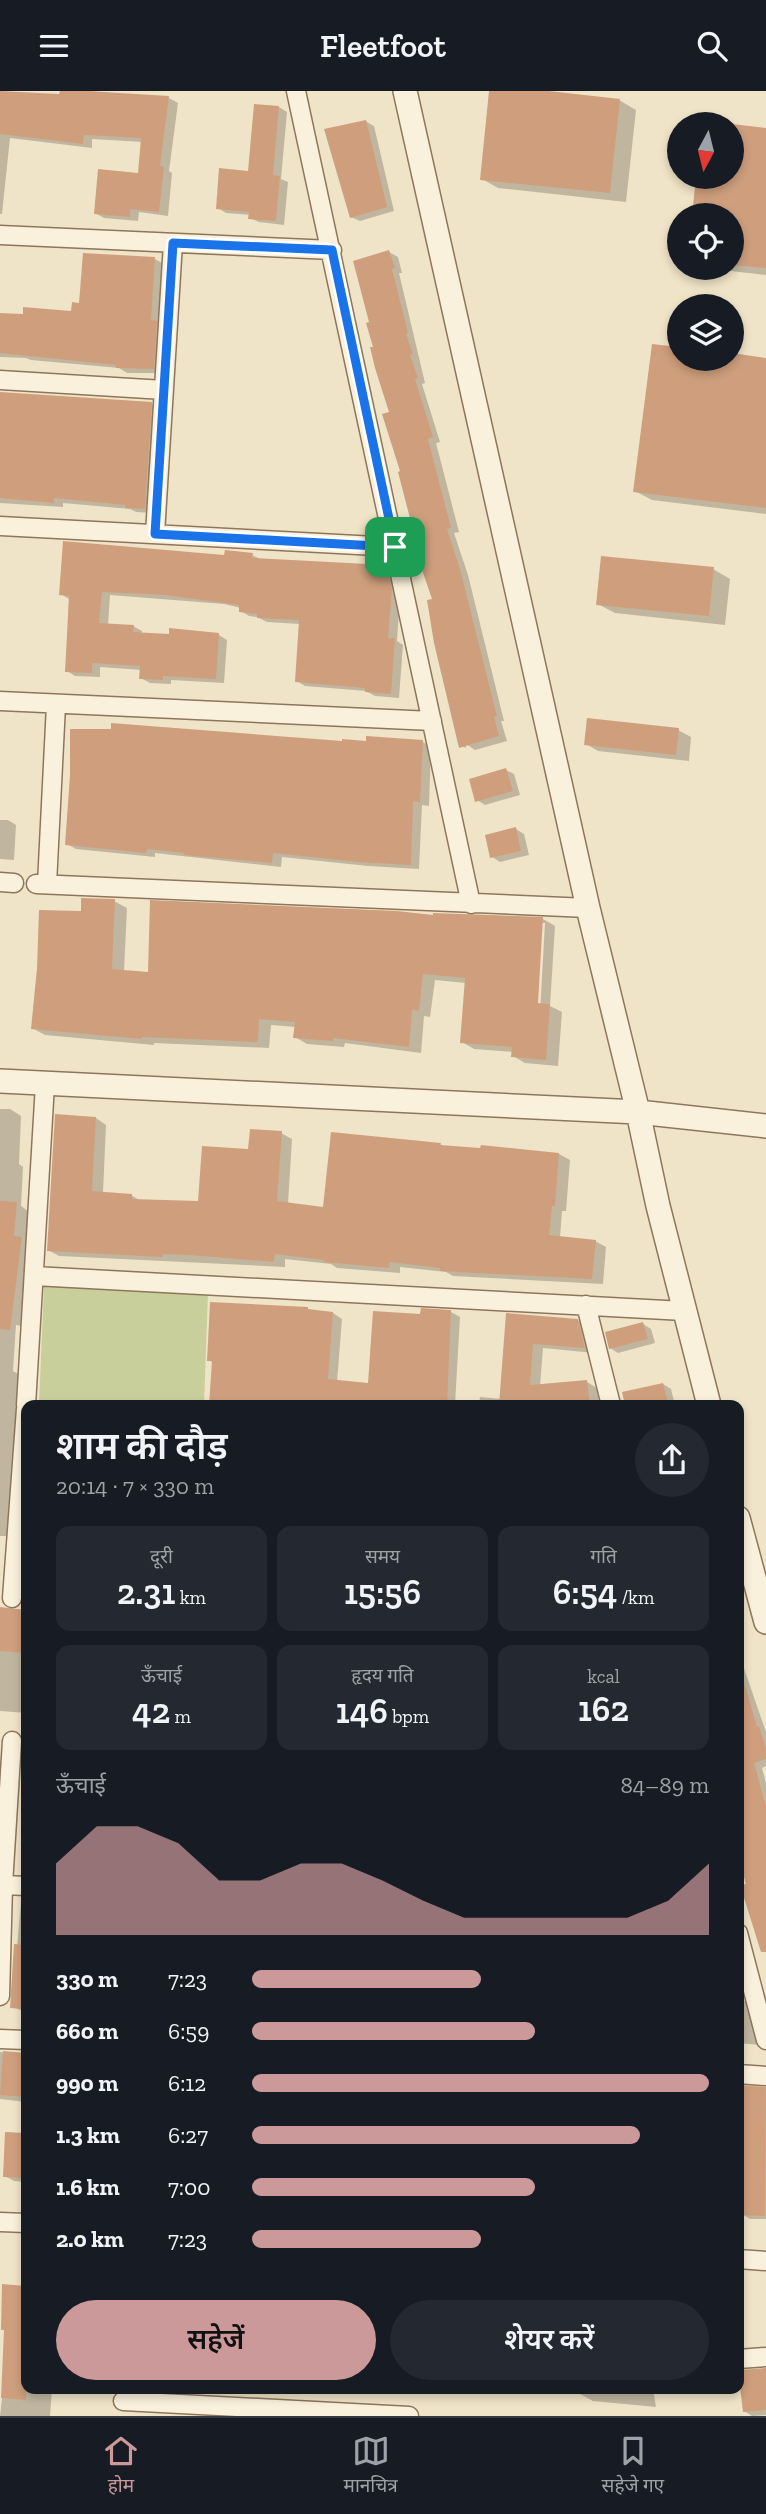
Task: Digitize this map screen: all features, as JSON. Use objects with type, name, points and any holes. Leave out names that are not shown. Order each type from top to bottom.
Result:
[{"type":"street","points":[[296,91],[471,904]]},
{"type":"street","points":[[404,91],[658,1206],[708,1400]]},
{"type":"street","points":[[0,235],[332,250]]},
{"type":"street","points":[[155,534],[173,243]]},
{"type":"street","points":[[0,380],[164,390]]},
{"type":"street","points":[[0,526],[395,547]]},
{"type":"street","points":[[0,701],[432,722]]},
{"type":"street","points":[[56,705],[41,884],[589,908]]},
{"type":"street","points":[[0,1081],[638,1112],[766,1126]]},
{"type":"street","points":[[26,1400],[45,1084]]},
{"type":"street","points":[[34,1276],[684,1311]]},
{"type":"street","points":[[586,1305],[610,1400]]},
{"type":"street","points":[[13,1598],[21,1503]]},
{"type":"street","points":[[744,1540],[766,1622]]},
{"type":"street","points":[[0,1996],[3,1885],[13,1741]]},
{"type":"street","points":[[3,1885],[21,1886]]},
{"type":"street","points":[[744,1956],[766,2040]]},
{"type":"street","points":[[0,2039],[21,2040]]},
{"type":"street","points":[[744,2074],[766,2076]]},
{"type":"street","points":[[0,2222],[21,2223]]},
{"type":"street","points":[[744,2259],[766,2261]]},
{"type":"street","points":[[744,2359],[766,2357]]},
{"type":"street","points":[[123,2402],[409,2416]]},
{"type":"green space","points":[[44,1285],[208,1292],[204,1400],[39,1400]]},
{"type":"building","points":[[0,91],[59,94],[60,91],[88,91],[169,96],[160,166],[164,167],[159,212],[130,209],[130,217],[94,214],[98,169],[138,173],[141,138],[84,135],[83,144],[0,134]]},
{"type":"building","points":[[489,91],[549,91],[620,99],[610,193],[480,180]]},
{"type":"building","points":[[254,104],[279,106],[273,175],[280,176],[276,221],[248,219],[249,212],[216,209],[219,168],[248,171]]},
{"type":"building","points":[[366,120],[387,207],[350,218],[324,129]]},
{"type":"building","points":[[744,125],[766,128],[766,268],[744,266],[744,203],[693,203],[695,189],[744,189]]},
{"type":"building","points":[[389,250],[395,268],[392,269],[408,333],[406,334],[413,354],[410,355],[418,378],[415,379],[433,437],[428,439],[451,528],[447,529],[460,569],[497,716],[494,717],[499,736],[459,748],[434,643],[427,600],[432,599],[418,558],[420,557],[398,472],[400,471],[382,414],[389,412],[375,368],[370,347],[373,347],[366,323],[369,322],[353,261]]},
{"type":"building","points":[[83,253],[155,257],[151,320],[157,321],[154,369],[116,368],[116,365],[0,353],[0,313],[23,314],[23,307],[71,311],[72,302],[79,303]]},
{"type":"building","points":[[652,344],[667,346],[667,371],[744,371],[744,355],[766,358],[766,508],[633,492]]},
{"type":"building","points":[[0,392],[152,402],[145,509],[54,498],[54,503],[0,498]]},
{"type":"building","points":[[63,541],[224,555],[225,550],[253,553],[252,558],[386,565],[392,590],[388,638],[395,638],[391,694],[365,692],[365,688],[295,682],[299,620],[257,618],[257,614],[239,612],[239,605],[165,595],[102,592],[99,623],[134,625],[133,632],[169,634],[169,628],[219,633],[216,679],[163,676],[163,680],[139,679],[140,666],[92,663],[92,673],[65,672],[69,596],[59,595]]},
{"type":"building","points":[[601,556],[714,567],[709,616],[596,605]]},
{"type":"building","points":[[587,718],[679,728],[676,755],[584,745]]},
{"type":"building","points":[[111,723],[342,741],[366,741],[366,736],[423,740],[420,802],[413,801],[411,865],[273,853],[272,863],[147,849],[146,853],[65,845],[70,729],[111,729]]},
{"type":"building","points":[[506,768],[513,791],[475,802],[469,779]]},
{"type":"building","points":[[516,827],[521,851],[490,858],[485,835]]},
{"type":"building","points":[[81,898],[115,899],[112,969],[148,972],[150,900],[433,915],[543,917],[538,1003],[550,1004],[546,1060],[511,1057],[512,1047],[460,1043],[465,978],[423,974],[419,1011],[412,1010],[409,1047],[333,1038],[333,1041],[293,1038],[295,1022],[259,1019],[258,1042],[142,1039],[31,1029],[39,910],[81,911]]},
{"type":"building","points":[[55,1114],[96,1117],[92,1191],[132,1194],[132,1199],[198,1201],[202,1146],[248,1149],[250,1129],[282,1131],[277,1201],[323,1207],[331,1132],[441,1143],[440,1145],[480,1148],[481,1145],[559,1153],[555,1206],[552,1206],[549,1235],[596,1240],[592,1279],[440,1271],[440,1268],[390,1262],[389,1268],[275,1254],[274,1262],[189,1255],[163,1254],[162,1257],[47,1251]]},
{"type":"building","points":[[0,1201],[17,1202],[14,1236],[22,1237],[10,1330],[0,1329]]},
{"type":"building","points":[[210,1302],[308,1307],[333,1312],[328,1379],[368,1383],[373,1311],[420,1314],[421,1308],[451,1310],[447,1400],[209,1400],[212,1361],[207,1361]]},
{"type":"building","points":[[506,1313],[578,1319],[585,1348],[533,1344],[530,1385],[587,1380],[589,1400],[499,1400]]},
{"type":"building","points":[[643,1322],[648,1339],[609,1349],[605,1332]]},
{"type":"building","points":[[663,1383],[667,1400],[624,1400],[622,1392]]},
{"type":"building","points":[[0,1607],[21,1609],[21,1653],[0,1651]]},
{"type":"building","points":[[744,1682],[766,1749],[766,1759],[754,1763],[766,1806],[766,1952],[761,1952],[744,1898]]},
{"type":"building","points":[[14,1944],[21,1945],[21,2009],[10,2008]]},
{"type":"building","points":[[3,2051],[21,2053],[21,2097],[0,2095]]},
{"type":"building","points":[[744,2085],[766,2087],[765,2216],[744,2215]]},
{"type":"building","points":[[5,2132],[21,2133],[21,2178],[3,2177]]},
{"type":"building","points":[[2,2284],[21,2286],[21,2394],[26,2394],[26,2400],[1,2398],[4,2330],[1,2330]]},
{"type":"building","points":[[766,2368],[766,2410],[743,2412],[741,2394],[744,2394],[744,2370]]},
{"type":"route","points":[[173,243],[332,250],[395,547],[155,534],[173,243]]}]
